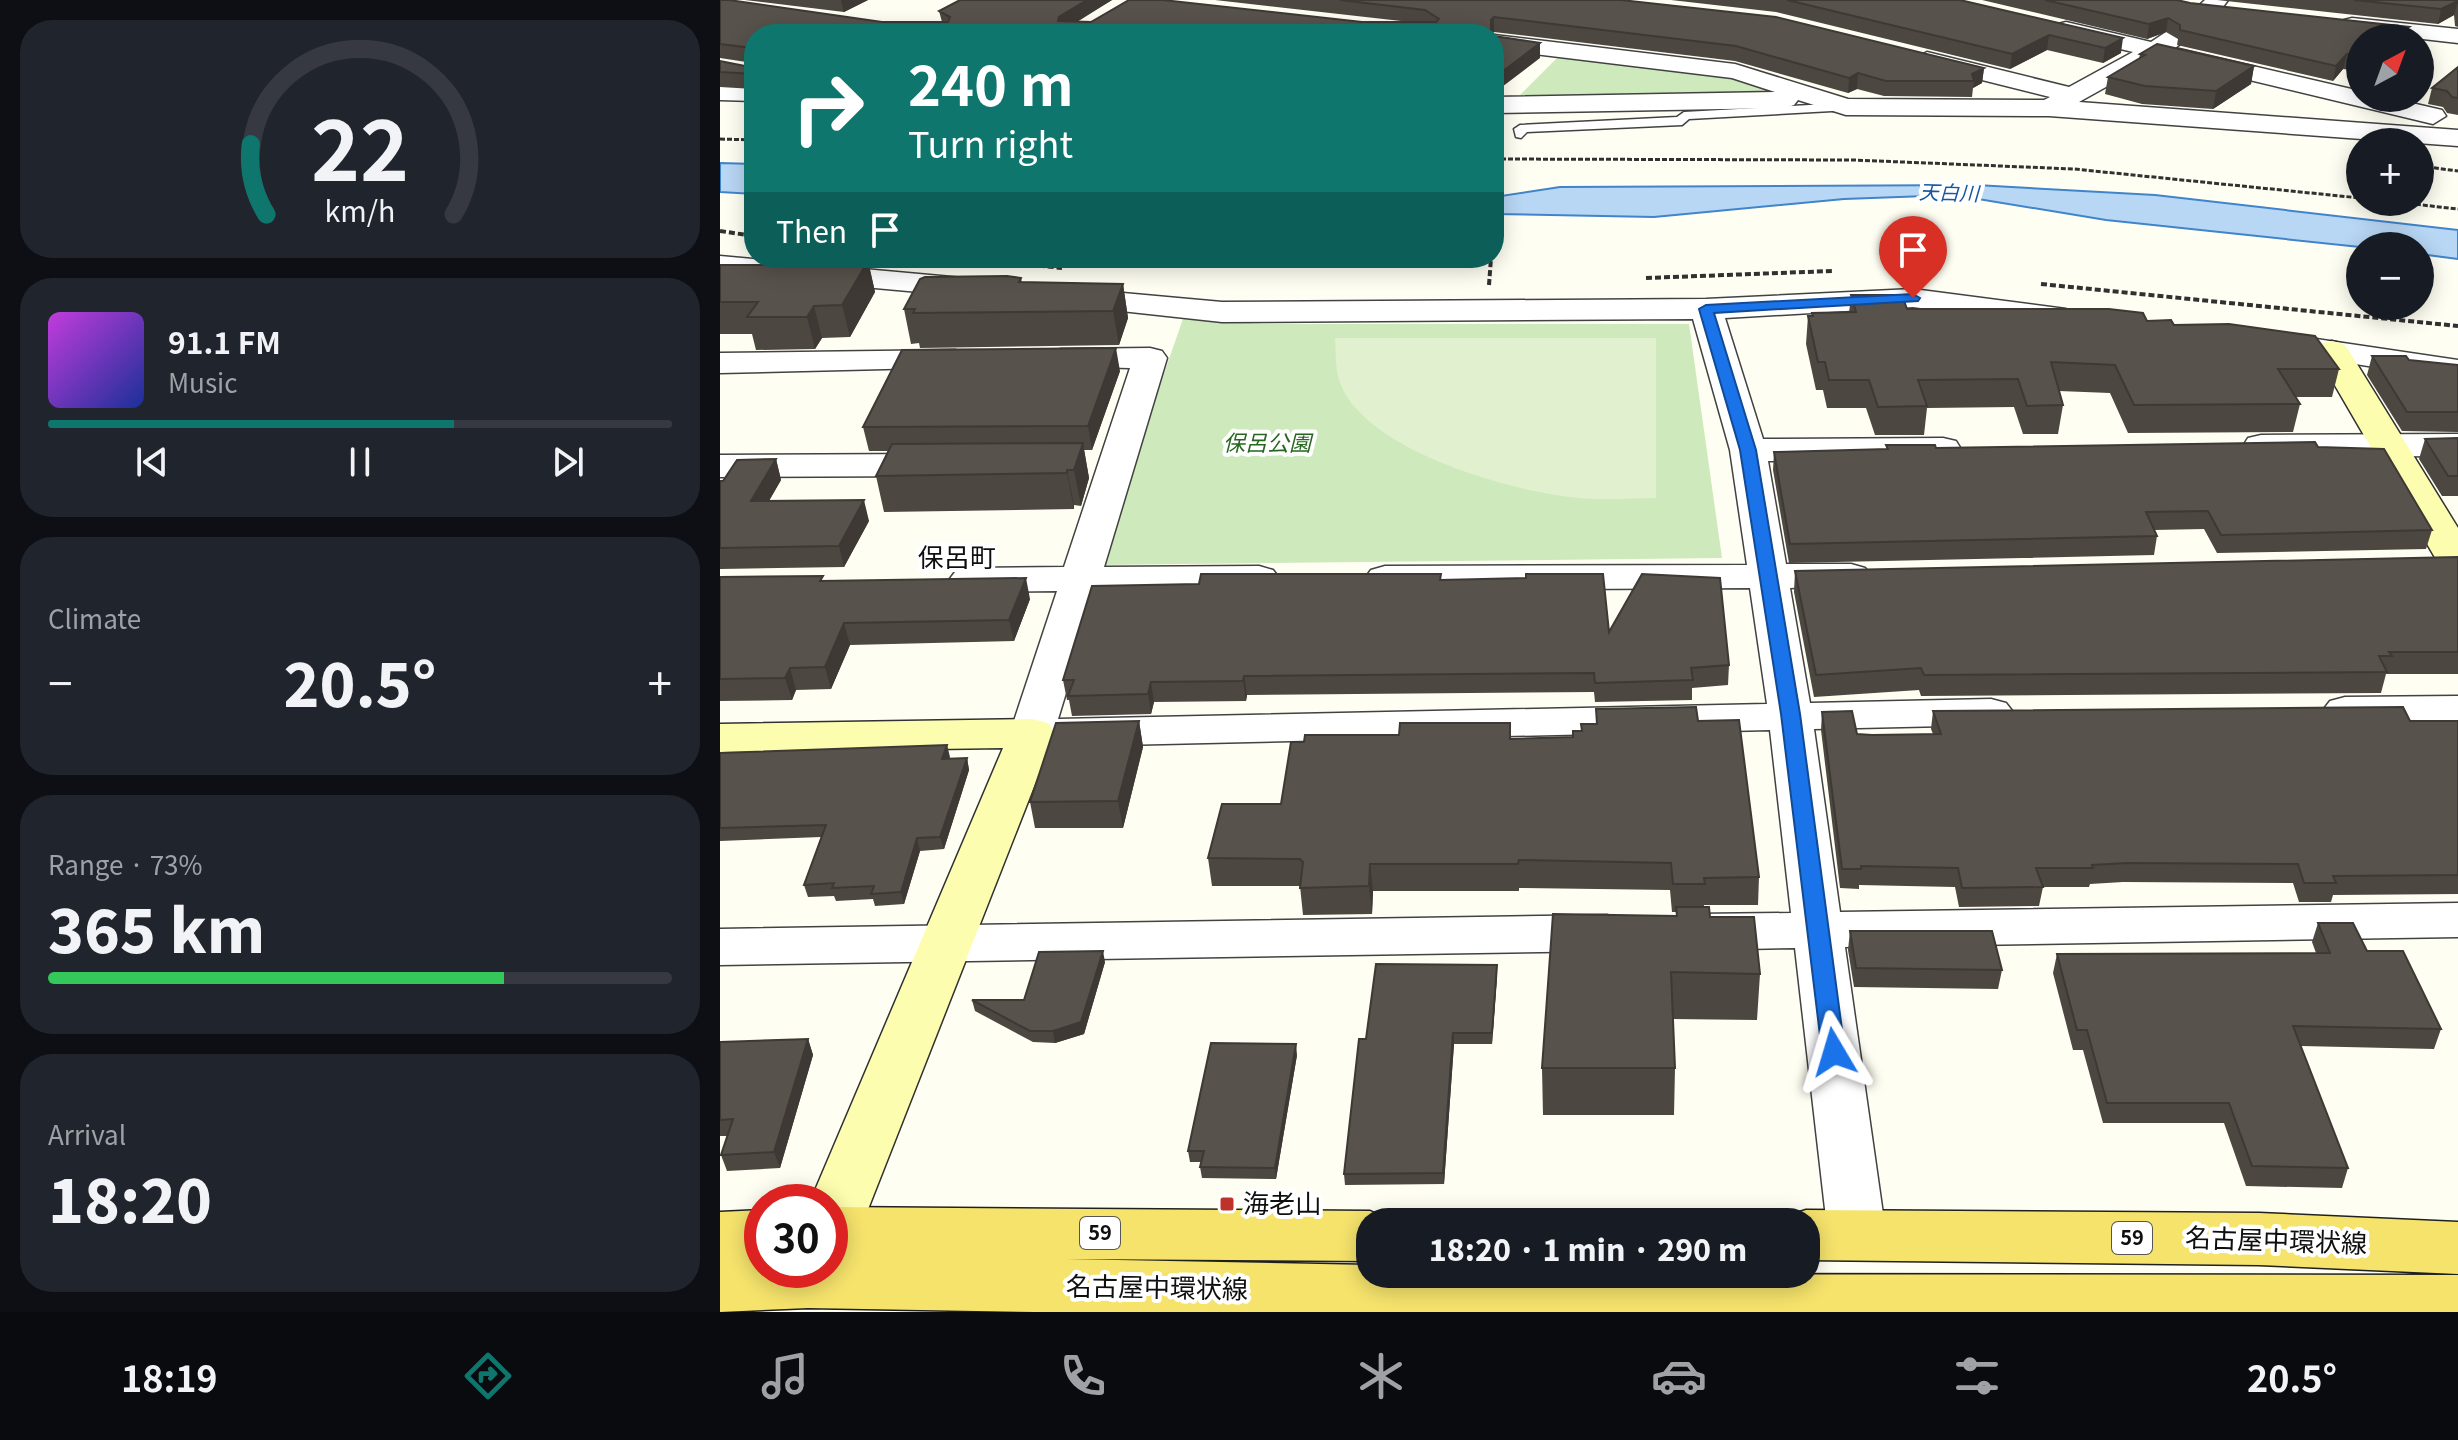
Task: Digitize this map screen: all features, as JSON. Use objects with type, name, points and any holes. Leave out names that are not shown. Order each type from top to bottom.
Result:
[{"type":"main road","name":"名古屋中環状線","points":[[1831,1235],[2259,1239],[2458,1248]]},
{"type":"main road","points":[[720,1237],[744,1236]]},
{"type":"main road","name":"名古屋中環状線","points":[[848,1262],[1356,1237]]},
{"type":"main road","name":"名古屋中環状線","points":[[848,1265],[1867,1306],[2458,1302]]},
{"type":"main road","name":"名古屋中環状線","points":[[720,1287],[744,1281]]},
{"type":"street","points":[[2174,4],[2214,5],[2242,14]]},
{"type":"street","points":[[2049,108],[2153,49],[2214,5]]},
{"type":"street","points":[[2334,23],[2346,26]]},
{"type":"street","points":[[2047,24],[2458,122]]},
{"type":"street","points":[[1504,97],[1576,31]]},
{"type":"street","points":[[2434,35],[2458,36]]},
{"type":"street","points":[[1504,43],[1735,71],[1846,107]]},
{"type":"street","points":[[1909,55],[2072,95]]},
{"type":"street","points":[[720,68],[744,71]]},
{"type":"street","points":[[2332,92],[2346,84]]},
{"type":"street","points":[[720,92],[744,93]]},
{"type":"street","points":[[1504,104],[1790,100],[1846,107],[2049,108],[2458,138]]},
{"type":"street","points":[[720,265],[744,267]]},
{"type":"street","points":[[752,268],[1222,312],[1706,309],[1913,298],[2086,320]]},
{"type":"street","points":[[848,1185],[1032,733],[1081,578],[1101,464],[1177,307]]},
{"type":"street","points":[[1706,309],[1748,450],[1790,714],[1819,930],[1831,1235]]},
{"type":"street","points":[[2270,343],[2458,370]]},
{"type":"street","points":[[2332,351],[2458,562],[2411,564]]},
{"type":"street","points":[[720,363],[1150,358]]},
{"type":"street","points":[[2221,446],[2458,445]]},
{"type":"street","points":[[1748,450],[1971,448]]},
{"type":"street","points":[[720,466],[974,465]]},
{"type":"street","points":[[1353,578],[1894,575]]},
{"type":"street","points":[[940,580],[1289,578]]},
{"type":"street","points":[[2299,710],[2458,709]]},
{"type":"street","points":[[720,738],[1790,714],[2029,712]]},
{"type":"street","points":[[720,947],[2458,920]]},
{"type":"lane","points":[[1521,134],[1520,129],[1580,128],[1682,121],[1684,116],[1846,107]]},
{"type":"path","points":[[720,139],[744,140]]},
{"type":"path","points":[[1504,159],[1853,160],[2074,169],[2346,197]]},
{"type":"path","points":[[2434,168],[2458,171]]},
{"type":"path","points":[[2434,206],[2458,209]]},
{"type":"path","points":[[720,231],[744,235]]},
{"type":"path","points":[[1475,288],[1489,288],[1490,268]]},
{"type":"green space","points":[[1561,54],[1721,75],[1773,90],[1767,96],[1515,100]]},
{"type":"green space","name":"保呂公園","points":[[1183,319],[1265,324],[1689,324],[1722,558],[1097,565]]},
{"type":"green space","points":[[1335,338],[1656,338],[1656,498],[1592,499],[1544,493],[1439,462],[1376,426],[1353,405],[1339,380]]},
{"type":"water","points":[[720,163],[744,164],[744,193],[720,192]]},
{"type":"water","name":"天白川","points":[[1976,185],[2155,195],[2458,230],[2458,259],[2434,256],[2434,232],[2346,232],[2346,246],[2106,220],[1954,195],[1844,199],[1654,217],[1504,214],[1504,195],[1560,187]]},
{"type":"building","points":[[720,0],[882,22],[948,22],[950,17],[939,11],[960,0],[1087,0],[1059,17],[1058,21],[1091,22],[1129,0],[1163,0],[1362,22],[1436,22],[1439,19],[1425,10],[1340,0],[1621,0],[1776,17],[1984,68],[1972,74],[1974,81],[1886,81],[1858,73],[1849,78],[1736,46],[1494,17],[1491,24],[744,24],[744,47],[720,44]]},
{"type":"building","points":[[1787,0],[1960,0],[2123,38],[2105,48],[2049,35],[2012,54]]},
{"type":"building","points":[[2045,0],[2177,0],[2382,24],[2346,24],[2346,55],[2336,66],[2180,30],[2180,25],[2168,18],[2149,24]]},
{"type":"building","points":[[2354,0],[2458,0],[2458,1],[2441,9]]},
{"type":"building","points":[[1504,38],[1540,43],[1504,70]]},
{"type":"building","points":[[2157,44],[2254,66],[2216,91],[2145,86],[2108,77],[2145,55],[2140,54]]},
{"type":"building","points":[[720,61],[744,66],[744,73],[720,72]]},
{"type":"building","points":[[2458,67],[2458,98],[2434,86]]},
{"type":"building","points":[[720,265],[744,265],[744,268],[864,268],[842,305],[814,306],[807,317],[747,317],[758,302],[720,302]]},
{"type":"building","points":[[925,277],[1021,278],[1019,282],[1123,284],[1113,311],[913,313],[915,309],[904,309],[920,279]]},
{"type":"building","points":[[1851,295],[1902,295],[1907,309],[2109,309],[2143,313],[2147,321],[2171,320],[2174,325],[2229,324],[2315,336],[2339,369],[2278,369],[2300,404],[2134,405],[2115,365],[2051,362],[2063,405],[2027,406],[2018,379],[1918,380],[1927,406],[1878,407],[1869,380],[1829,380],[1825,362],[1818,362],[1808,316],[1813,316],[1812,313],[1856,312]]},
{"type":"building","points":[[1116,348],[1088,426],[863,427],[902,350]]},
{"type":"building","points":[[2372,356],[2406,356],[2409,360],[2458,365],[2458,412],[2407,412]]},
{"type":"building","points":[[2458,438],[2458,476],[2448,476],[2425,439]]},
{"type":"building","points":[[2315,442],[2318,447],[2384,449],[2432,530],[2221,535],[2208,511],[2146,512],[2157,536],[1790,544],[1774,452],[1888,449],[1886,445],[1935,445],[1936,448]]},
{"type":"building","points":[[1083,443],[1074,470],[1067,470],[1067,473],[876,476],[892,444]]},
{"type":"building","points":[[776,459],[751,501],[864,500],[839,546],[720,548],[720,481],[737,460]]},
{"type":"building","points":[[2458,557],[2458,652],[2389,652],[2392,656],[2379,656],[2387,672],[1924,675],[1921,668],[1816,675],[1795,571]]},
{"type":"building","points":[[1201,574],[1441,574],[1440,580],[1526,578],[1526,574],[1603,574],[1609,632],[1642,574],[1720,578],[1729,665],[1691,668],[1693,680],[1595,683],[1594,673],[1244,676],[1243,681],[1151,682],[1148,694],[1068,696],[1074,680],[1063,680],[1092,586],[1199,584]]},
{"type":"building","points":[[823,576],[820,581],[1026,578],[1009,620],[844,623],[825,667],[790,668],[785,678],[720,679],[720,577]]},
{"type":"building","points":[[1696,707],[1698,721],[1739,720],[1759,877],[1704,878],[1705,884],[1673,884],[1671,863],[1519,860],[1518,864],[1370,864],[1369,886],[1300,888],[1303,862],[1300,859],[1208,858],[1222,804],[1281,804],[1291,742],[1304,742],[1305,735],[1399,735],[1400,723],[1510,723],[1510,739],[1573,737],[1573,731],[1582,731],[1581,724],[1597,724],[1596,709]]},
{"type":"building","points":[[2403,707],[2410,721],[2458,721],[2458,875],[2333,876],[2336,883],[2304,883],[2298,864],[2127,863],[2092,865],[2093,868],[2036,868],[2043,887],[1962,888],[1958,868],[1861,866],[1861,869],[1842,869],[1822,712],[1852,711],[1857,734],[1872,735],[1941,734],[1933,711]]},
{"type":"building","points":[[1139,721],[1118,801],[1030,802],[1056,723]]},
{"type":"building","points":[[947,745],[942,759],[967,758],[940,837],[917,838],[901,892],[871,894],[874,886],[832,888],[834,883],[804,885],[826,825],[720,828],[720,753]]},
{"type":"building","points":[[1676,907],[1709,907],[1710,917],[1754,917],[1760,974],[1671,972],[1675,1068],[1542,1068],[1553,914],[1677,916]]},
{"type":"building","points":[[2318,923],[2353,923],[2367,951],[2403,951],[2441,1029],[2293,1026],[2348,1168],[2252,1166],[2229,1103],[2107,1103],[2087,1030],[2077,1030],[2057,954],[2330,953]]},
{"type":"building","points":[[1850,931],[1992,931],[2002,970],[1856,968]]},
{"type":"building","points":[[1103,951],[1081,1022],[1053,1031],[1030,1031],[972,1000],[1024,1000],[1039,952]]},
{"type":"building","points":[[1376,964],[1497,965],[1492,1033],[1453,1033],[1443,1173],[1344,1174],[1359,1039],[1366,1039]]},
{"type":"building","points":[[808,1039],[774,1152],[721,1155],[733,1119],[720,1120],[720,1042]]},
{"type":"building","points":[[1211,1043],[1296,1044],[1275,1168],[1200,1167],[1204,1151],[1188,1151]]},
{"type":"place","name":"海老山","points":[[1227,1204]]},
{"type":"district","name":"保呂町","points":[[957,558]]},
{"type":"route","points":[[1834,1052],[1790,714],[1748,450],[1706,309],[1913,298]]}]
